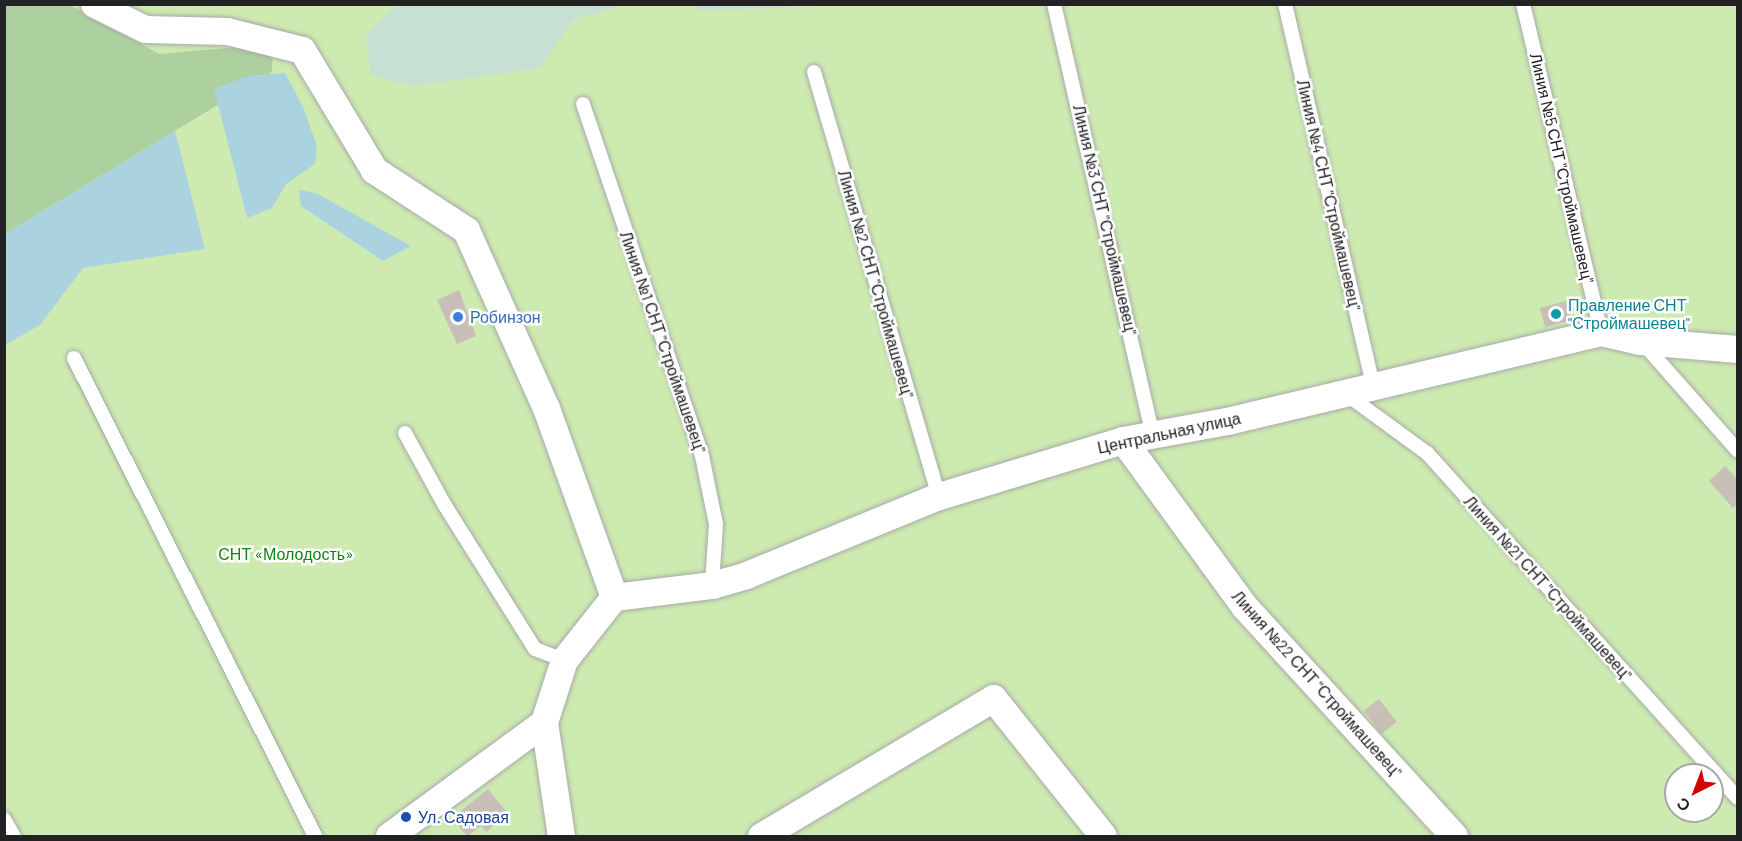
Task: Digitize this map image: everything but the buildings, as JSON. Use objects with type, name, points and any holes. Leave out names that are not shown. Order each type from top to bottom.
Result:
[{"type":"street","points":[[94,4],[145,29],[227,31],[302,50],[374,170],[466,230],[546,408],[614,597],[564,660],[544,722],[561,837]]},
{"type":"street","name":"Центральная улица","points":[[614,597],[712,585],[746,575],[939,496],[1123,440],[1153,436],[1601,332],[1640,341],[1737,349]]},
{"type":"street","name":"Линия №22 СНТ \"Строймашевец\"","points":[[1123,440],[1245,607],[1454,837]]},
{"type":"street","points":[[761,837],[993,698],[1104,837]]},
{"type":"street","points":[[389,837],[544,722]]},
{"type":"lane","name":"Линия №3 СНТ \"Строймашевец\"","points":[[1054,4],[1153,436]]},
{"type":"lane","name":"Линия №4 СНТ \"Строймашевец\"","points":[[1285,4],[1373,386]]},
{"type":"lane","name":"Линия №5 СНТ \"Строймашевец\"","points":[[1523,4],[1601,332]]},
{"type":"lane","name":"Линия №2 СНТ \"Строймашевец\"","points":[[814,72],[939,496]]},
{"type":"lane","name":"Линия №1 СНТ \"Строймашевец\"","points":[[583,104],[702,456],[716,524],[712,585]]},
{"type":"lane","points":[[1640,341],[1737,451]]},
{"type":"lane","points":[[74,358],[315,837]]},
{"type":"lane","name":"Линия №21 СНТ \"Строймашевец\"","points":[[1345,392],[1427,453],[1737,798]]},
{"type":"lane","points":[[405,433],[444,504],[535,649],[564,660]]},
{"type":"lane","points":[[4,819],[14,837]]},
{"type":"green space","name":"СНТ «Молодость»","points":[[5,5],[1737,5],[1737,836],[5,836]]},
{"type":"green space","points":[[5,5],[70,5],[159,54],[273,44],[272,72],[5,234]]},
{"type":"green space","points":[[397,5],[627,5],[574,19],[540,68],[411,86],[371,75],[366,35]]},
{"type":"green space","points":[[689,5],[852,5],[703,11]]},
{"type":"water","points":[[285,73],[303,107],[317,146],[315,164],[286,184],[272,208],[247,218],[214,89],[248,76]]},
{"type":"water","points":[[175,131],[205,249],[83,268],[40,325],[5,345],[5,234]]},
{"type":"water","points":[[299,190],[316,193],[411,246],[383,261],[301,206]]},
{"type":"place","name":"Правление СНТ \"Строймашевец\"","points":[[1556,314]]},
{"type":"place","name":"Робинзон","points":[[458,317]]},
{"type":"place","name":"Ул. Садовая","points":[[406,817]]}]
